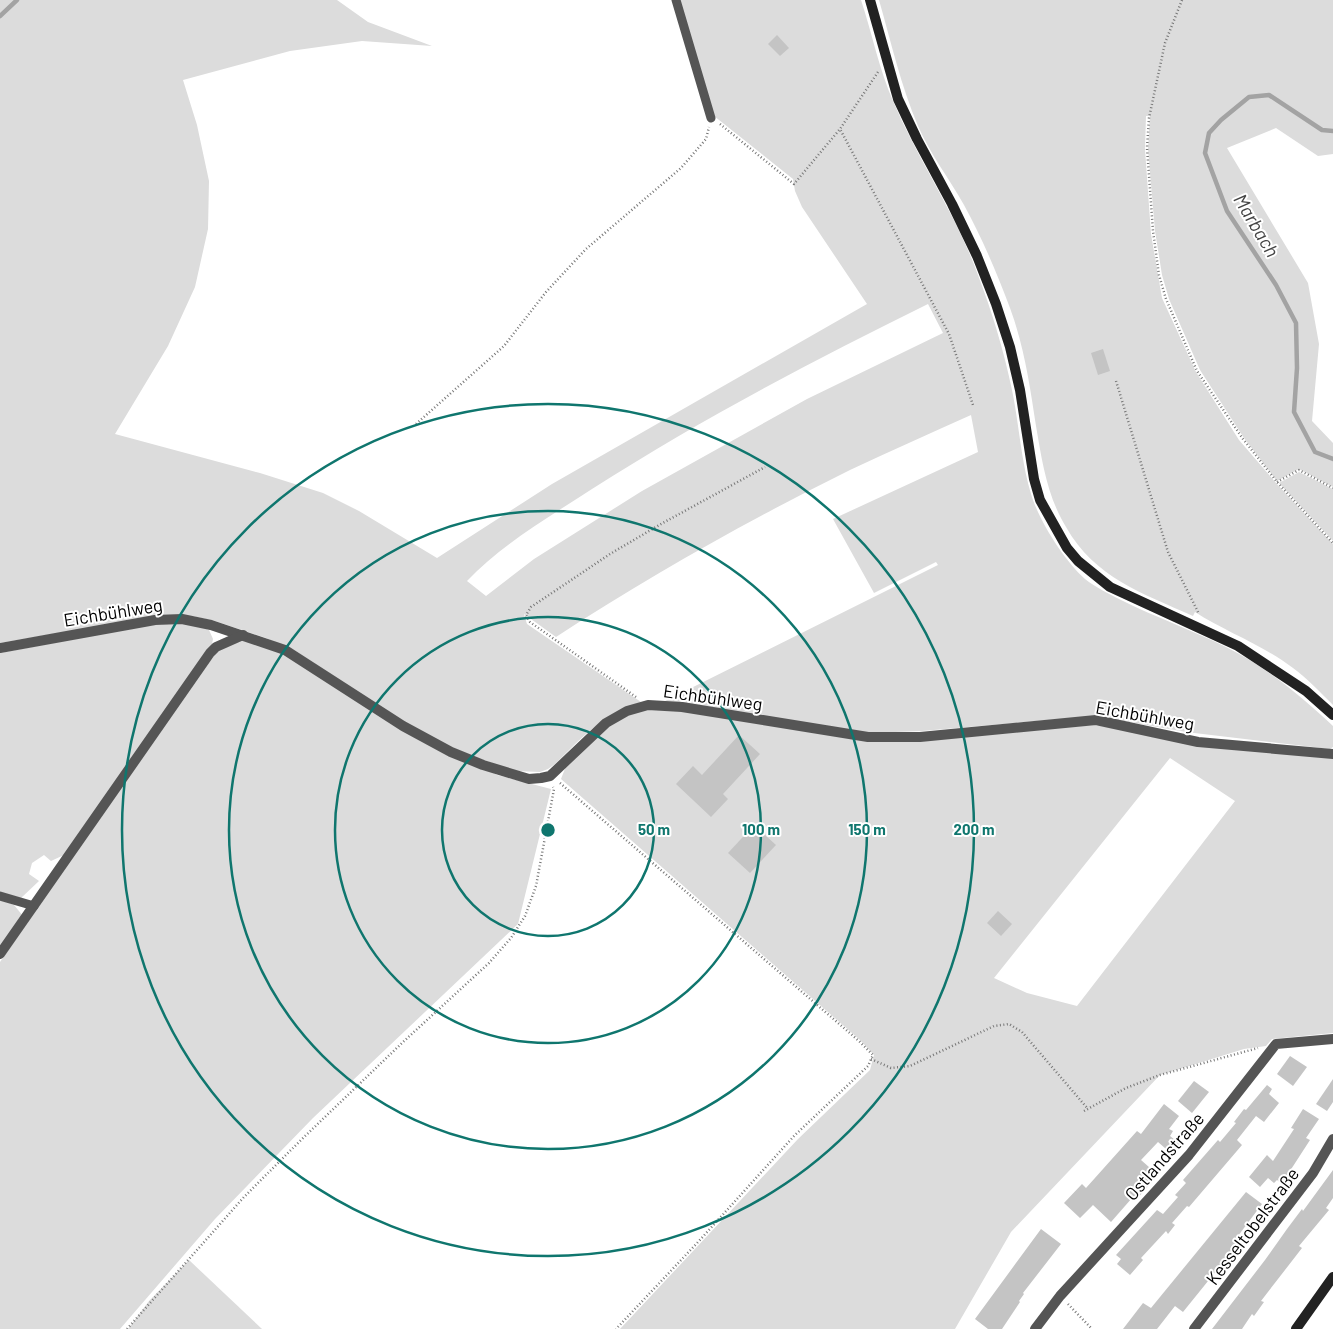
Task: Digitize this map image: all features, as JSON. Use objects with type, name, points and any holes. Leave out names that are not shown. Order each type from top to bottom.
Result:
[{"type":"street","points":[[870,0],[898,99],[952,204],[987,279],[1010,347],[1020,390],[1034,479],[1040,500],[1067,548],[1078,561],[1110,587],[1238,646],[1306,691],[1333,715]]},
{"type":"street","name":"Eichbühlweg","points":[[0,648],[155,620],[182,619],[211,625],[285,650],[403,726],[451,752],[483,765],[529,779],[550,776],[606,723],[627,711],[648,705],[682,707],[868,737],[920,737],[1096,720],[1198,742],[1333,754]]},
{"type":"street","points":[[0,954],[210,653],[216,647],[243,635]]},
{"type":"street","points":[[1276,1044],[1333,1039]]},
{"type":"street","name":"Ostlandstraße","points":[[1035,1329],[1060,1296],[1189,1155],[1276,1044]]},
{"type":"street","name":"Kesseltobelstraße","points":[[1194,1329],[1313,1173],[1333,1139]]},
{"type":"street","points":[[1296,1329],[1333,1277]]},
{"type":"lane","points":[[676,0],[712,118]]},
{"type":"lane","points":[[0,896],[34,906]]},
{"type":"path","points":[[1182,0],[1165,43],[1149,118],[1147,148],[1153,231],[1159,275],[1166,299],[1198,371],[1243,439],[1276,482],[1333,543]]},
{"type":"path","points":[[416,424],[504,346],[546,292],[586,249],[681,168],[706,139],[712,118],[794,184],[840,129],[887,59]]},
{"type":"path","points":[[840,129],[949,334],[973,405]]},
{"type":"path","points":[[1116,380],[1168,552],[1207,632]]},
{"type":"path","points":[[648,705],[530,622],[526,614],[531,607],[610,554],[766,467]]},
{"type":"path","points":[[1276,482],[1300,470],[1333,488]]},
{"type":"path","points":[[550,776],[873,1055],[868,1066],[794,1136],[616,1329]]},
{"type":"path","points":[[127,1329],[244,1197],[402,1043],[489,963],[511,938],[525,916],[536,886],[554,789],[550,776]]},
{"type":"path","points":[[871,1059],[891,1068],[910,1066],[994,1026],[1009,1024],[1022,1032],[1088,1109]]},
{"type":"path","points":[[1084,1111],[1126,1088],[1160,1075],[1242,1051],[1276,1044]]},
{"type":"path","points":[[1060,1296],[1092,1329]]},
{"type":"shaded area","points":[[0,0],[337,0],[368,22],[432,46],[362,41],[290,51],[183,80],[197,125],[209,181],[208,229],[195,287],[168,346],[115,434],[260,473],[323,493],[359,511],[437,558],[552,484],[867,304],[802,207],[795,191],[793,179],[714,116],[679,0],[861,0],[893,101],[959,230],[983,289],[1009,375],[1031,494],[1053,540],[1077,571],[1093,585],[1134,606],[1226,647],[1282,683],[1333,726],[1333,747],[1330,749],[1186,732],[1095,716],[922,731],[868,733],[663,702],[938,565],[936,562],[874,593],[833,519],[978,452],[971,415],[850,470],[775,508],[664,570],[556,637],[524,614],[527,624],[641,702],[627,707],[604,720],[555,764],[540,772],[515,771],[452,749],[405,723],[294,650],[266,638],[215,621],[192,616],[156,616],[0,643]],"holes":[[[928,304],[943,333],[807,399],[642,491],[534,559],[486,596],[467,581],[511,543],[592,489],[674,439],[800,369]]]},
{"type":"shaded area","points":[[879,0],[1333,0],[1333,154],[1318,156],[1276,128],[1227,148],[1308,283],[1319,344],[1312,421],[1333,443],[1333,487],[1299,469],[1277,481],[1244,438],[1200,370],[1169,299],[1162,275],[1155,231],[1148,149],[1150,116],[1146,116],[1145,149],[1151,234],[1162,298],[1196,372],[1239,440],[1333,544],[1333,705],[1298,672],[1269,652],[1195,612],[1193,616],[1156,600],[1105,572],[1078,545],[1066,527],[1054,503],[1046,478],[1026,366],[1010,308],[971,217],[918,126],[901,80]]},
{"type":"shaded area","points":[[1299,472],[1333,489],[1333,541],[1279,483]]},
{"type":"shaded area","points":[[175,623],[197,625],[209,630],[213,639],[212,644],[64,855],[51,861],[44,855],[32,863],[29,874],[39,881],[21,898],[0,892],[0,653],[143,626]]},
{"type":"shaded area","points":[[243,640],[273,648],[497,775],[551,789],[518,924],[313,1118],[215,1219],[120,1329],[0,1329],[0,962],[202,671],[223,648]]},
{"type":"shaded area","points":[[646,709],[682,711],[865,741],[1094,725],[1333,758],[1333,1033],[1272,1039],[1266,1046],[1244,1049],[1160,1075],[1011,1232],[955,1329],[620,1329],[798,1139],[870,1070],[874,1055],[860,1040],[561,779],[566,766],[608,725],[627,715]],"holes":[[[1170,758],[1235,801],[1077,1006],[1027,993],[994,978]]]},
{"type":"shaded area","points":[[0,899],[14,905],[23,916],[0,947]]},
{"type":"shaded area","points":[[189,1260],[262,1329],[128,1329],[149,1301]]},
{"type":"building","points":[[777,35],[789,48],[780,56],[768,44]]},
{"type":"building","points":[[1103,349],[1110,371],[1098,375],[1091,353]]},
{"type":"building","points":[[739,735],[760,754],[723,794],[728,799],[711,817],[676,784],[693,766],[702,775]]},
{"type":"building","points":[[754,825],[776,845],[750,873],[728,853]]},
{"type":"building","points":[[998,911],[1012,924],[1001,936],[987,923]]},
{"type":"building","points":[[1290,1056],[1307,1067],[1293,1086],[1277,1074]]},
{"type":"building","points":[[1333,1079],[1333,1102],[1327,1111],[1316,1104]]},
{"type":"building","points":[[1194,1081],[1209,1092],[1192,1113],[1178,1101]]},
{"type":"building","points":[[1267,1085],[1272,1089],[1269,1094],[1279,1103],[1264,1122],[1256,1116],[1237,1140],[1242,1145],[1189,1207],[1187,1206],[1172,1223],[1175,1225],[1168,1234],[1166,1231],[1141,1258],[1143,1260],[1130,1275],[1117,1264],[1121,1259],[1116,1255],[1157,1210],[1163,1214],[1178,1197],[1175,1195],[1186,1183],[1183,1180],[1218,1140],[1220,1142],[1236,1123],[1234,1122],[1244,1109],[1246,1110]]},
{"type":"building","points":[[1164,1104],[1179,1116],[1169,1129],[1173,1131],[1170,1136],[1181,1145],[1173,1155],[1158,1142],[1141,1160],[1158,1175],[1135,1201],[1132,1198],[1111,1222],[1093,1205],[1080,1218],[1064,1203],[1082,1184],[1086,1188],[1137,1131],[1141,1134]]},
{"type":"building","points":[[1303,1109],[1319,1119],[1306,1138],[1310,1140],[1281,1183],[1277,1180],[1274,1183],[1268,1178],[1260,1187],[1249,1177],[1267,1155],[1273,1161],[1294,1129],[1291,1128]]},
{"type":"building","points":[[1333,1170],[1333,1198],[1326,1208],[1329,1210],[1299,1246],[1302,1248],[1261,1301],[1264,1302],[1254,1316],[1252,1314],[1242,1329],[1212,1329],[1302,1209],[1303,1211]]},
{"type":"building","points":[[1246,1192],[1262,1204],[1238,1236],[1242,1239],[1183,1312],[1175,1306],[1157,1329],[1123,1329],[1143,1303],[1151,1308]]},
{"type":"building","points":[[1041,1229],[1061,1244],[1023,1293],[1020,1302],[1002,1329],[988,1329],[975,1319]]},
{"type":"waterway","points":[[0,16],[17,0]]},
{"type":"waterway","name":"Marbach","points":[[1333,131],[1322,130],[1269,95],[1249,97],[1221,120],[1209,133],[1205,153],[1227,211],[1276,285],[1296,323],[1297,368],[1294,412],[1315,452],[1333,459]]}]
